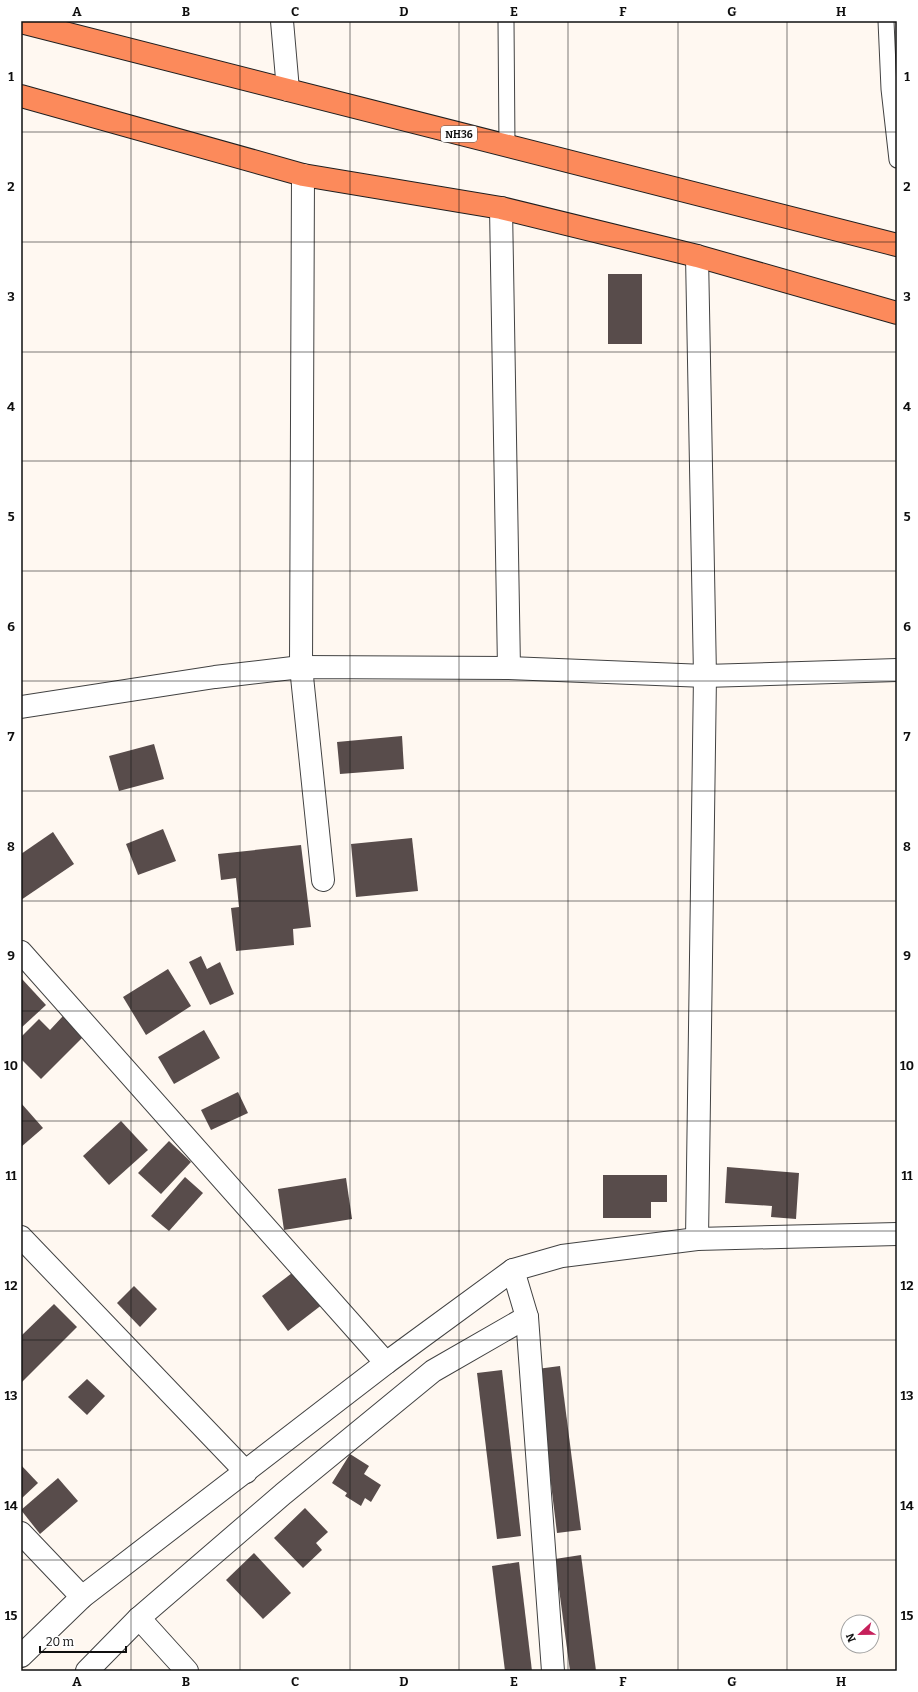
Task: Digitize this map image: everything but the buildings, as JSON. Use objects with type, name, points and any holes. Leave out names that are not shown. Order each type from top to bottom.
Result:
[{"type":"highway","name":"NH36","points":[[21,22],[897,245]]},
{"type":"highway","points":[[21,96],[303,175],[501,208],[697,256],[897,313]]},
{"type":"street","points":[[282,21],[288,90]]},
{"type":"street","points":[[303,175],[301,668],[323,880]]},
{"type":"street","points":[[501,208],[509,668]]},
{"type":"street","points":[[697,256],[705,676],[697,1239]]},
{"type":"street","points":[[21,707],[215,677],[301,668],[509,668],[705,676],[897,670]]},
{"type":"street","points":[[21,952],[386,1363]]},
{"type":"street","points":[[21,1656],[82,1597],[386,1363],[513,1270],[562,1256],[697,1239],[897,1234]]},
{"type":"street","points":[[21,1237],[246,1472]]},
{"type":"street","points":[[513,1270],[527,1317],[553,1671]]},
{"type":"street","points":[[88,1671],[139,1618],[283,1494],[433,1371],[527,1317]]},
{"type":"street","points":[[21,1534],[82,1597]]},
{"type":"street","points":[[139,1618],[187,1671]]},
{"type":"lane","points":[[506,21],[507,146]]},
{"type":"lane","points":[[886,21],[889,89],[897,160]]}]
